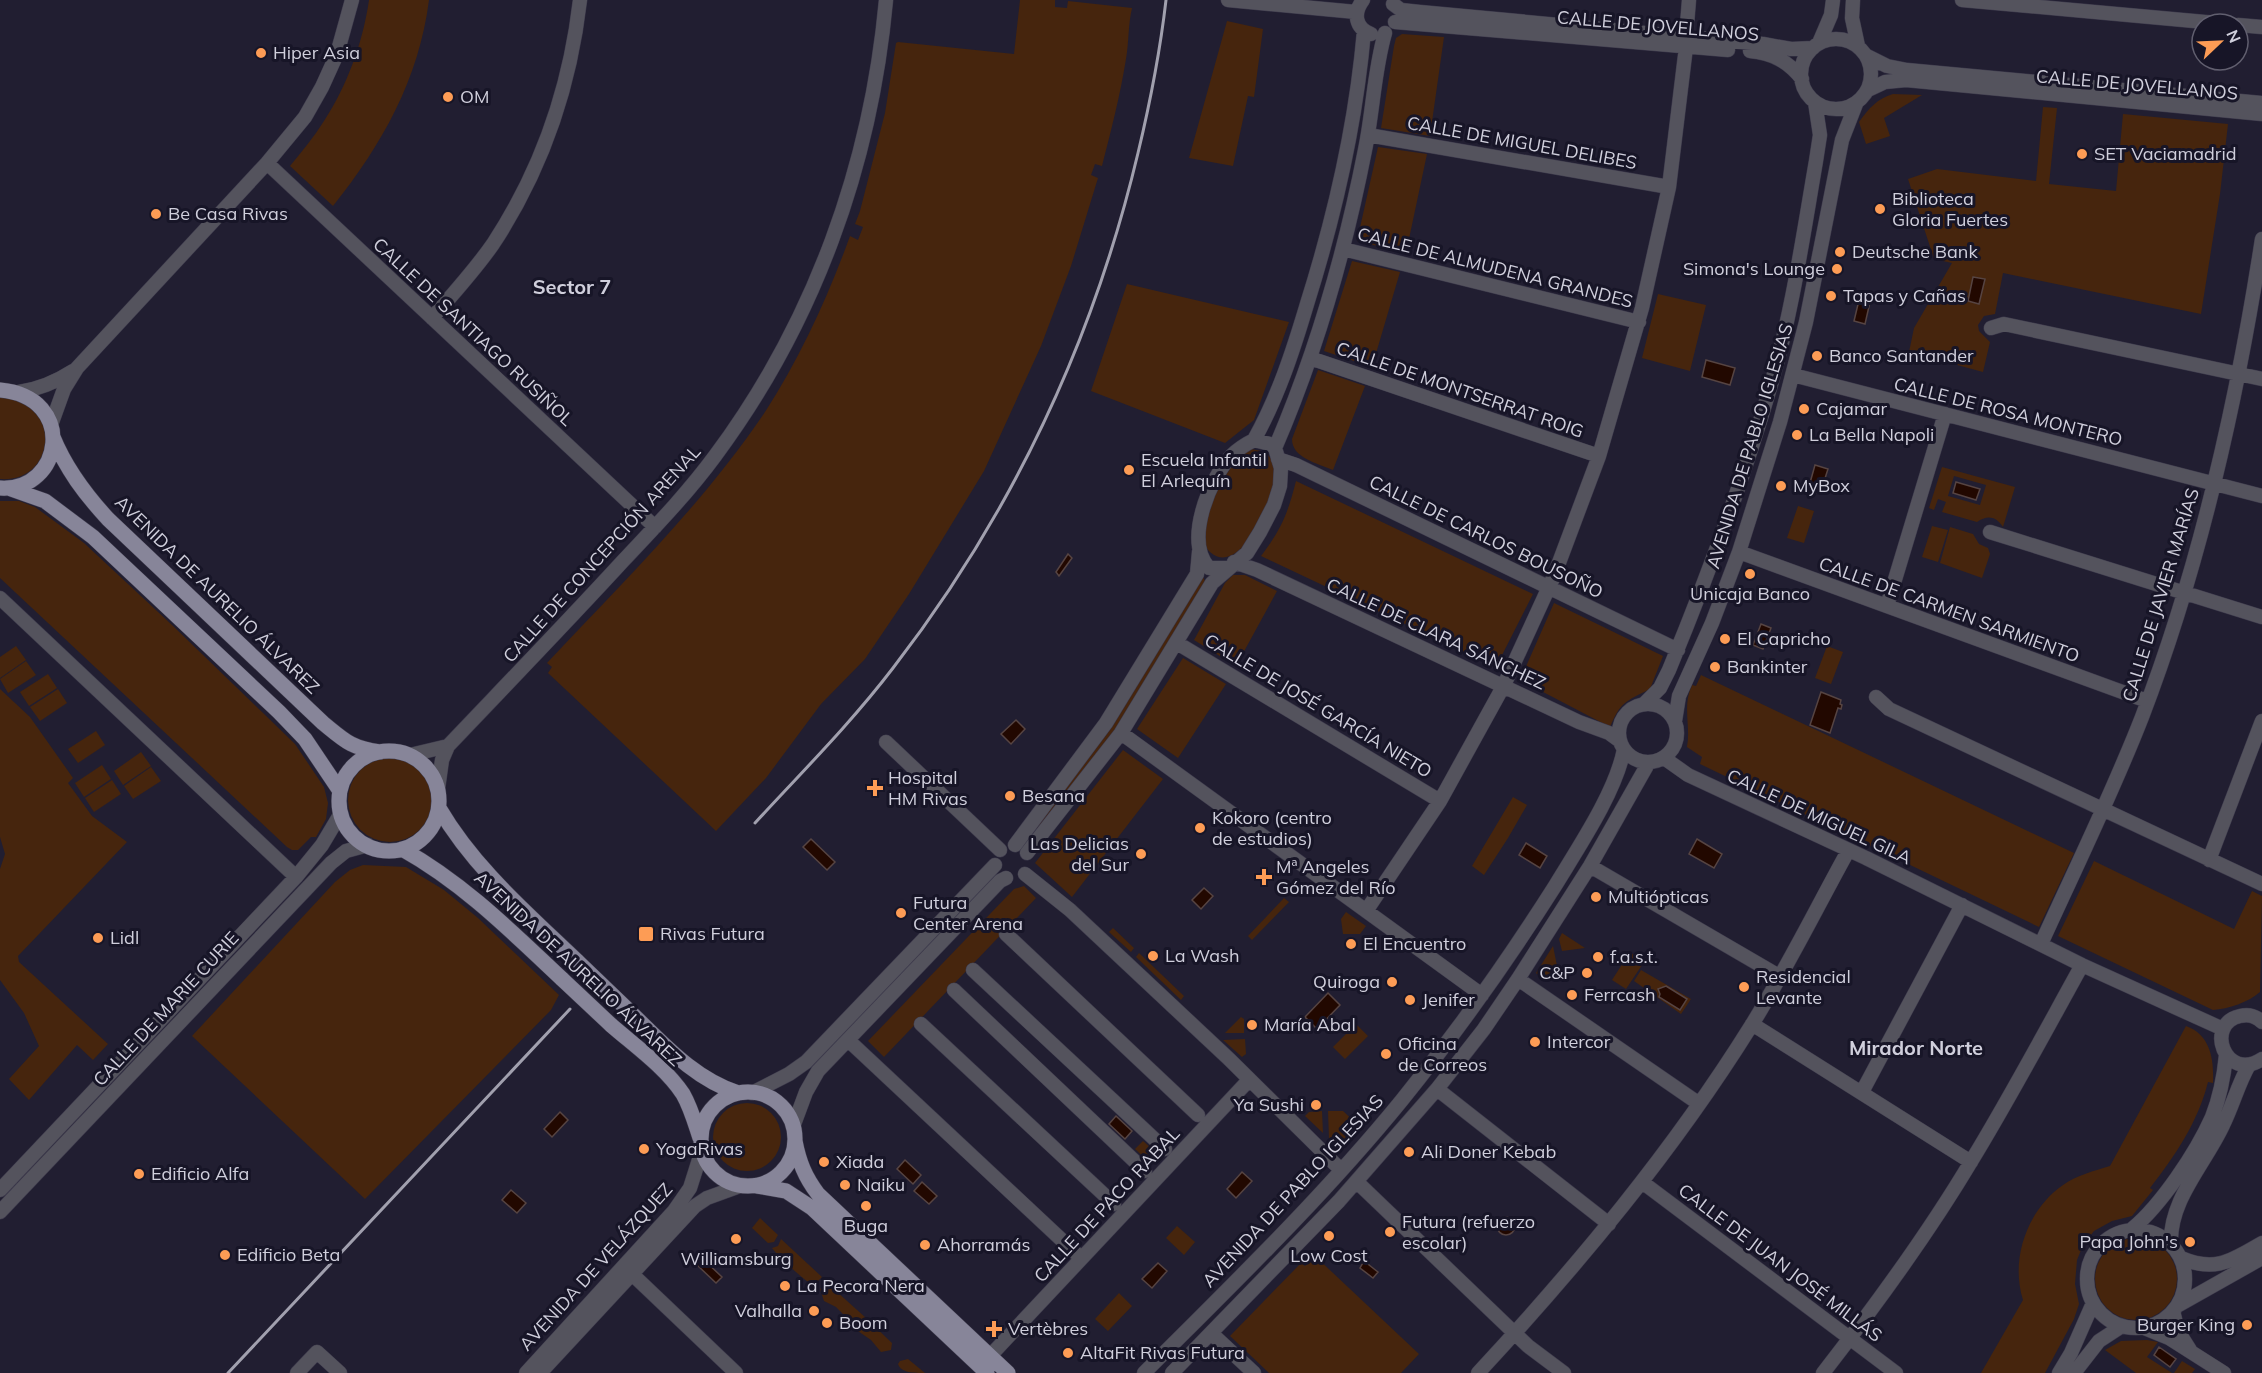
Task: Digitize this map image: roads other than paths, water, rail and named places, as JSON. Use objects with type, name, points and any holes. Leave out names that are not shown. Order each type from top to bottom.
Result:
[{"type":"main road","points":[[0,390],[19,392]]},
{"type":"main road","name":"AVENIDA DE AURELIO ÁLVAREZ","points":[[19,392],[40,406],[70,472],[108,519],[323,723],[348,744],[380,752]]},
{"type":"main road","points":[[5,488],[25,484],[39,474],[51,454],[52,431]]},
{"type":"main road","points":[[5,488],[45,501],[93,537],[299,732],[340,791]]},
{"type":"main road","points":[[394,751],[410,755],[423,764],[438,789],[439,808],[435,822],[427,834],[416,843],[402,849],[387,851],[368,845],[352,834],[341,813],[340,791],[343,781],[356,763],[367,756],[394,751]]},
{"type":"main road","name":"AVENIDA DE AURELIO ÁLVAREZ","points":[[439,808],[480,866],[511,899],[681,1060],[700,1076],[719,1087],[745,1093]]},
{"type":"main road","name":"AVENIDA DE AURELIO ÁLVAREZ","points":[[402,849],[447,876],[483,905],[667,1076],[682,1094],[693,1116],[701,1146]]},
{"type":"main road","points":[[982,1367],[809,1183],[800,1164],[794,1134],[782,1107],[771,1098],[745,1093],[722,1099],[710,1110],[703,1125],[701,1146],[707,1163],[715,1174],[727,1182],[740,1186],[757,1186],[786,1191],[812,1208],[982,1367],[1008,1373]]},
{"type":"main road","points":[[757,1186],[771,1180],[784,1170],[792,1157],[794,1134]]},
{"type":"street","points":[[52,431],[64,388],[77,368],[267,163],[305,117],[337,54],[352,0]]},
{"type":"street","points":[[432,318],[492,245],[522,197],[542,152],[563,89],[580,0]]},
{"type":"street","name":"CALLE DE CONCEPCIÓN ARENAL","points":[[447,746],[527,665],[655,527],[714,458],[750,406],[783,352],[840,224],[857,167],[877,77],[886,0]]},
{"type":"street","points":[[1228,0],[1360,6],[1357,21],[1364,31],[1374,34],[1385,33]]},
{"type":"street","points":[[1366,911],[1440,801],[1504,686],[1549,586],[1599,456],[1639,322],[1669,187],[1689,0]]},
{"type":"street","points":[[1833,0],[1831,15],[1816,45],[1802,65],[1802,79],[1808,95],[1815,102],[1822,107],[1836,110],[1856,104],[1868,90],[1871,71],[1852,18],[1853,0]]},
{"type":"street","points":[[1962,0],[2094,6],[2190,19]]},
{"type":"street","points":[[1027,853],[1120,734],[1178,643],[1212,583],[1246,553],[1274,504],[1280,486],[1281,468],[1277,453],[1310,358],[1343,249],[1368,135],[1385,33],[1395,22],[1395,10],[1391,2]]},
{"type":"street","name":"CALLE DE JOVELLANOS","points":[[1391,2],[1404,10],[1761,52],[1783,60],[1802,79]]},
{"type":"street","name":"CALLE DE JOVELLANOS","points":[[1395,22],[1686,42],[1763,44],[1791,49],[1816,45]]},
{"type":"street","points":[[1015,845],[1116,708],[1197,573],[1200,523],[1205,503],[1215,481],[1232,456],[1254,440],[1269,413],[1292,353],[1323,255],[1350,130],[1364,31]]},
{"type":"street","points":[[1816,45],[1837,39],[1863,51]]},
{"type":"street","name":"CALLE DE JOVELLANOS","points":[[1863,51],[1887,66],[1907,70],[2262,103]]},
{"type":"street","name":"CALLE DE JOVELLANOS","points":[[1868,90],[1886,82],[1906,80],[2262,114]]},
{"type":"street","name":"AVENIDA DE PABLO IGLESIAS","points":[[1144,1373],[1341,1170],[1402,1100],[1482,994],[1524,933],[1574,855],[1617,778],[1622,745],[1619,733],[1623,717],[1636,706],[1644,704],[1660,688],[1678,650],[1719,546],[1770,387],[1787,319],[1820,135],[1815,102]]},
{"type":"street","name":"AVENIDA DE PABLO IGLESIAS","points":[[1664,758],[1677,739],[1675,721],[1679,696],[1712,623],[1739,552],[1793,375],[1808,312],[1838,157],[1856,104]]},
{"type":"street","name":"CALLE DE MIGUEL DELIBES","points":[[1368,135],[1669,187]]},
{"type":"street","name":"CALLE DE SANTIAGO RUSIÑOL","points":[[267,163],[655,527]]},
{"type":"street","name":"CALLE DE JAVIER MARÍAS","points":[[2041,944],[2103,810],[2147,702],[2184,592],[2214,484],[2240,375],[2262,239]]},
{"type":"street","name":"CALLE DE ALMUDENA GRANDES","points":[[1343,249],[1639,322]]},
{"type":"street","points":[[1991,328],[2004,324],[2262,379]]},
{"type":"street","name":"CALLE DE MONTSERRAT ROIG","points":[[1310,358],[1599,456]]},
{"type":"street","points":[[19,392],[36,390],[57,381],[77,368]]},
{"type":"street","name":"CALLE DE ROSA MONTERO","points":[[1793,375],[2262,496]]},
{"type":"street","points":[[1887,606],[1945,414]]},
{"type":"street","name":"CALLE DE CARLOS BOUSOÑO","points":[[1254,440],[1270,444],[1277,453],[1296,465],[1678,650]]},
{"type":"street","points":[[1990,532],[2262,616]]},
{"type":"street","name":"CALLE DE CLARA SÁNCHEZ","points":[[1199,549],[1203,561],[1209,568],[1231,565],[1257,570],[1579,722],[1609,733],[1622,745]]},
{"type":"street","name":"CALLE DE CARMEN SARMIENTO","points":[[1739,552],[2147,702]]},
{"type":"street","points":[[0,598],[296,877]]},
{"type":"street","name":"CALLE DE JOSÉ GARCÍA NIETO","points":[[1178,643],[1440,801]]},
{"type":"street","points":[[1876,697],[1888,709],[2262,884]]},
{"type":"street","points":[[1644,704],[1660,706],[1675,721]]},
{"type":"street","points":[[2209,860],[2262,721]]},
{"type":"street","points":[[1120,734],[1482,994]]},
{"type":"street","points":[[886,742],[1000,850]]},
{"type":"street","points":[[1622,745],[1635,759],[1649,762],[1664,758]]},
{"type":"street","points":[[410,755],[447,746],[438,789]]},
{"type":"street","name":"CALLE DE MIGUEL GILA","points":[[1664,758],[1688,775],[1962,905],[2082,965],[2223,1029]]},
{"type":"street","name":"AVENIDA DE PABLO IGLESIAS","points":[[1172,1373],[1357,1182],[1437,1089],[1484,1029],[1590,866],[1649,762]]},
{"type":"street","name":"CALLE DE MARIE CURIE","points":[[0,1190],[296,877],[327,839],[341,813]]},
{"type":"street","name":"CALLE DE MARIE CURIE","points":[[0,1212],[331,863],[346,851],[368,845]]},
{"type":"street","points":[[1015,845],[1027,853],[1029,867],[1025,874],[1013,880],[998,872],[995,865],[996,855],[1000,850],[1015,845]]},
{"type":"street","points":[[1478,1373],[1516,1333],[1609,1224],[1698,1103],[1752,1024],[1848,851]]},
{"type":"street","points":[[745,1093],[789,1074],[806,1062],[995,865]]},
{"type":"street","points":[[1590,866],[1779,976]]},
{"type":"street","points":[[1025,874],[1070,910],[1341,1170]]},
{"type":"street","points":[[794,1134],[806,1092],[818,1071],[1000,881],[1006,878]]},
{"type":"street","points":[[1862,1092],[1962,905]]},
{"type":"street","points":[[1006,934],[1198,1115]]},
{"type":"street","points":[[1823,1373],[1927,1231],[1971,1162],[2018,1083],[2082,965]]},
{"type":"street","points":[[973,970],[1165,1149]]},
{"type":"street","points":[[1518,980],[1698,1103]]},
{"type":"street","points":[[954,990],[1145,1171]]},
{"type":"street","points":[[2132,1229],[2142,1221],[2165,1193],[2212,1118],[2221,1090],[2226,1055],[2221,1038],[2223,1029],[2234,1018],[2256,1019],[2262,1005]]},
{"type":"street","points":[[921,1024],[1114,1204]]},
{"type":"street","points":[[1752,1024],[1971,1162]]},
{"type":"street","points":[[848,1040],[1081,1258]]},
{"type":"street","points":[[2226,1055],[2240,1064],[2249,1065],[2262,1059]]},
{"type":"street","points":[[2171,1244],[2172,1222],[2179,1203],[2224,1124],[2234,1095],[2249,1065]]},
{"type":"street","name":"CALLE DE PACO RABAL","points":[[982,1367],[1249,1080]]},
{"type":"street","points":[[1437,1089],[1609,1224]]},
{"type":"street","name":"AVENIDA DE VELÁZQUEZ","points":[[526,1373],[674,1211],[690,1188],[701,1146]]},
{"type":"street","points":[[1357,1182],[1528,1346],[1563,1373]]},
{"type":"street","name":"CALLE DE JUAN JOSÉ MILLÁS","points":[[1642,1182],[1896,1373]]},
{"type":"street","name":"AVENIDA DE VELÁZQUEZ","points":[[540,1373],[695,1206],[707,1198],[740,1186]]},
{"type":"street","points":[[2193,1353],[2183,1343],[2178,1331],[2175,1308],[2183,1292],[2185,1277],[2181,1258],[2171,1244],[2157,1234],[2132,1229],[2106,1239],[2096,1249],[2089,1262],[2086,1276],[2088,1290],[2100,1313],[2122,1326],[2142,1327],[2161,1334],[2224,1373]]},
{"type":"street","points":[[2181,1258],[2193,1264],[2214,1266],[2233,1259],[2262,1243]]},
{"type":"street","points":[[2142,1327],[2160,1321],[2175,1308],[2262,1258]]},
{"type":"street","points":[[632,1274],[736,1373]]},
{"type":"street","points":[[2059,1373],[2071,1353],[2093,1303]]},
{"type":"street","points":[[2074,1373],[2099,1341],[2122,1326]]},
{"type":"street","points":[[1211,1333],[1254,1373]]},
{"type":"street","points":[[297,1373],[317,1352],[340,1373]]},
{"type":"railway","points":[[755,823],[860,708],[893,668],[936,609],[975,549],[1011,487],[1043,424],[1072,358],[1097,292],[1119,223],[1147,115],[1166,0]]},
{"type":"railway","points":[[228,1373],[570,1009]]},
{"type":"place","name":"Hiper Asia","points":[[261,53]]},
{"type":"place","name":"OM","points":[[448,97]]},
{"type":"place","name":"SET Vaciamadrid","points":[[2082,154]]},
{"type":"place","name":"Biblioteca Gloria Fuertes","points":[[1880,209]]},
{"type":"place","name":"Be Casa Rivas","points":[[156,214]]},
{"type":"place","name":"Deutsche Bank","points":[[1840,252]]},
{"type":"place","name":"Simona's Lounge","points":[[1837,269]]},
{"type":"place","name":"Tapas y Cañas","points":[[1831,296]]},
{"type":"place","name":"Banco Santander","points":[[1817,356]]},
{"type":"place","name":"Cajamar","points":[[1804,409]]},
{"type":"place","name":"La Bella Napoli","points":[[1797,435]]},
{"type":"place","name":"Escuela Infantil El Arlequín","points":[[1129,470]]},
{"type":"place","name":"MyBox","points":[[1781,486]]},
{"type":"place","name":"Unicaja Banco","points":[[1750,574]]},
{"type":"place","name":"El Capricho","points":[[1725,639]]},
{"type":"place","name":"Bankinter","points":[[1715,667]]},
{"type":"place","name":"Hospital HM Rivas","points":[[875,788]]},
{"type":"place","name":"Besana","points":[[1010,796]]},
{"type":"place","name":"Kokoro (centro de estudios)","points":[[1200,828]]},
{"type":"place","name":"Las Delicias del Sur","points":[[1141,854]]},
{"type":"place","name":"Mª Angeles Gómez del Río","points":[[1264,877]]},
{"type":"place","name":"Multiópticas","points":[[1596,897]]},
{"type":"place","name":"Futura Center Arena","points":[[901,913]]},
{"type":"place","name":"Rivas Futura","points":[[646,934]]},
{"type":"place","name":"Lidl","points":[[98,938]]},
{"type":"place","name":"El Encuentro","points":[[1351,944]]},
{"type":"place","name":"La Wash","points":[[1153,956]]},
{"type":"place","name":"f.a.s.t.","points":[[1598,957]]},
{"type":"place","name":"C&P","points":[[1587,973]]},
{"type":"place","name":"Quiroga","points":[[1392,982]]},
{"type":"place","name":"Residencial Levante","points":[[1744,987]]},
{"type":"place","name":"Ferrcash","points":[[1572,995]]},
{"type":"place","name":"Jenifer","points":[[1410,1000]]},
{"type":"place","name":"María Abal","points":[[1252,1025]]},
{"type":"place","name":"Intercor","points":[[1535,1042]]},
{"type":"place","name":"Oficina de Correos","points":[[1386,1054]]},
{"type":"place","name":"Ya Sushi","points":[[1316,1105]]},
{"type":"place","name":"YogaRivas","points":[[644,1149]]},
{"type":"place","name":"Ali Doner Kebab","points":[[1409,1152]]},
{"type":"place","name":"Xiada","points":[[824,1162]]},
{"type":"place","name":"Edificio Alfa","points":[[139,1174]]},
{"type":"place","name":"Naiku","points":[[845,1185]]},
{"type":"place","name":"Buga","points":[[866,1206]]},
{"type":"place","name":"Futura (refuerzo escolar)","points":[[1390,1232]]},
{"type":"place","name":"Low Cost","points":[[1329,1236]]},
{"type":"place","name":"Williamsburg","points":[[736,1239]]},
{"type":"place","name":"Papa John's","points":[[2190,1242]]},
{"type":"place","name":"Ahorramás","points":[[925,1245]]},
{"type":"place","name":"Edificio Beta","points":[[225,1255]]},
{"type":"place","name":"La Pecora Nera","points":[[785,1286]]},
{"type":"place","name":"Valhalla","points":[[814,1311]]},
{"type":"place","name":"Boom","points":[[827,1323]]},
{"type":"place","name":"Burger King","points":[[2247,1325]]},
{"type":"place","name":"Vertèbres","points":[[994,1329]]},
{"type":"place","name":"AltaFit Rivas Futura","points":[[1068,1353]]},
{"type":"district","name":"Sector 7","points":[[572,287]]},
{"type":"district","name":"Mirador Norte","points":[[1916,1048]]}]
